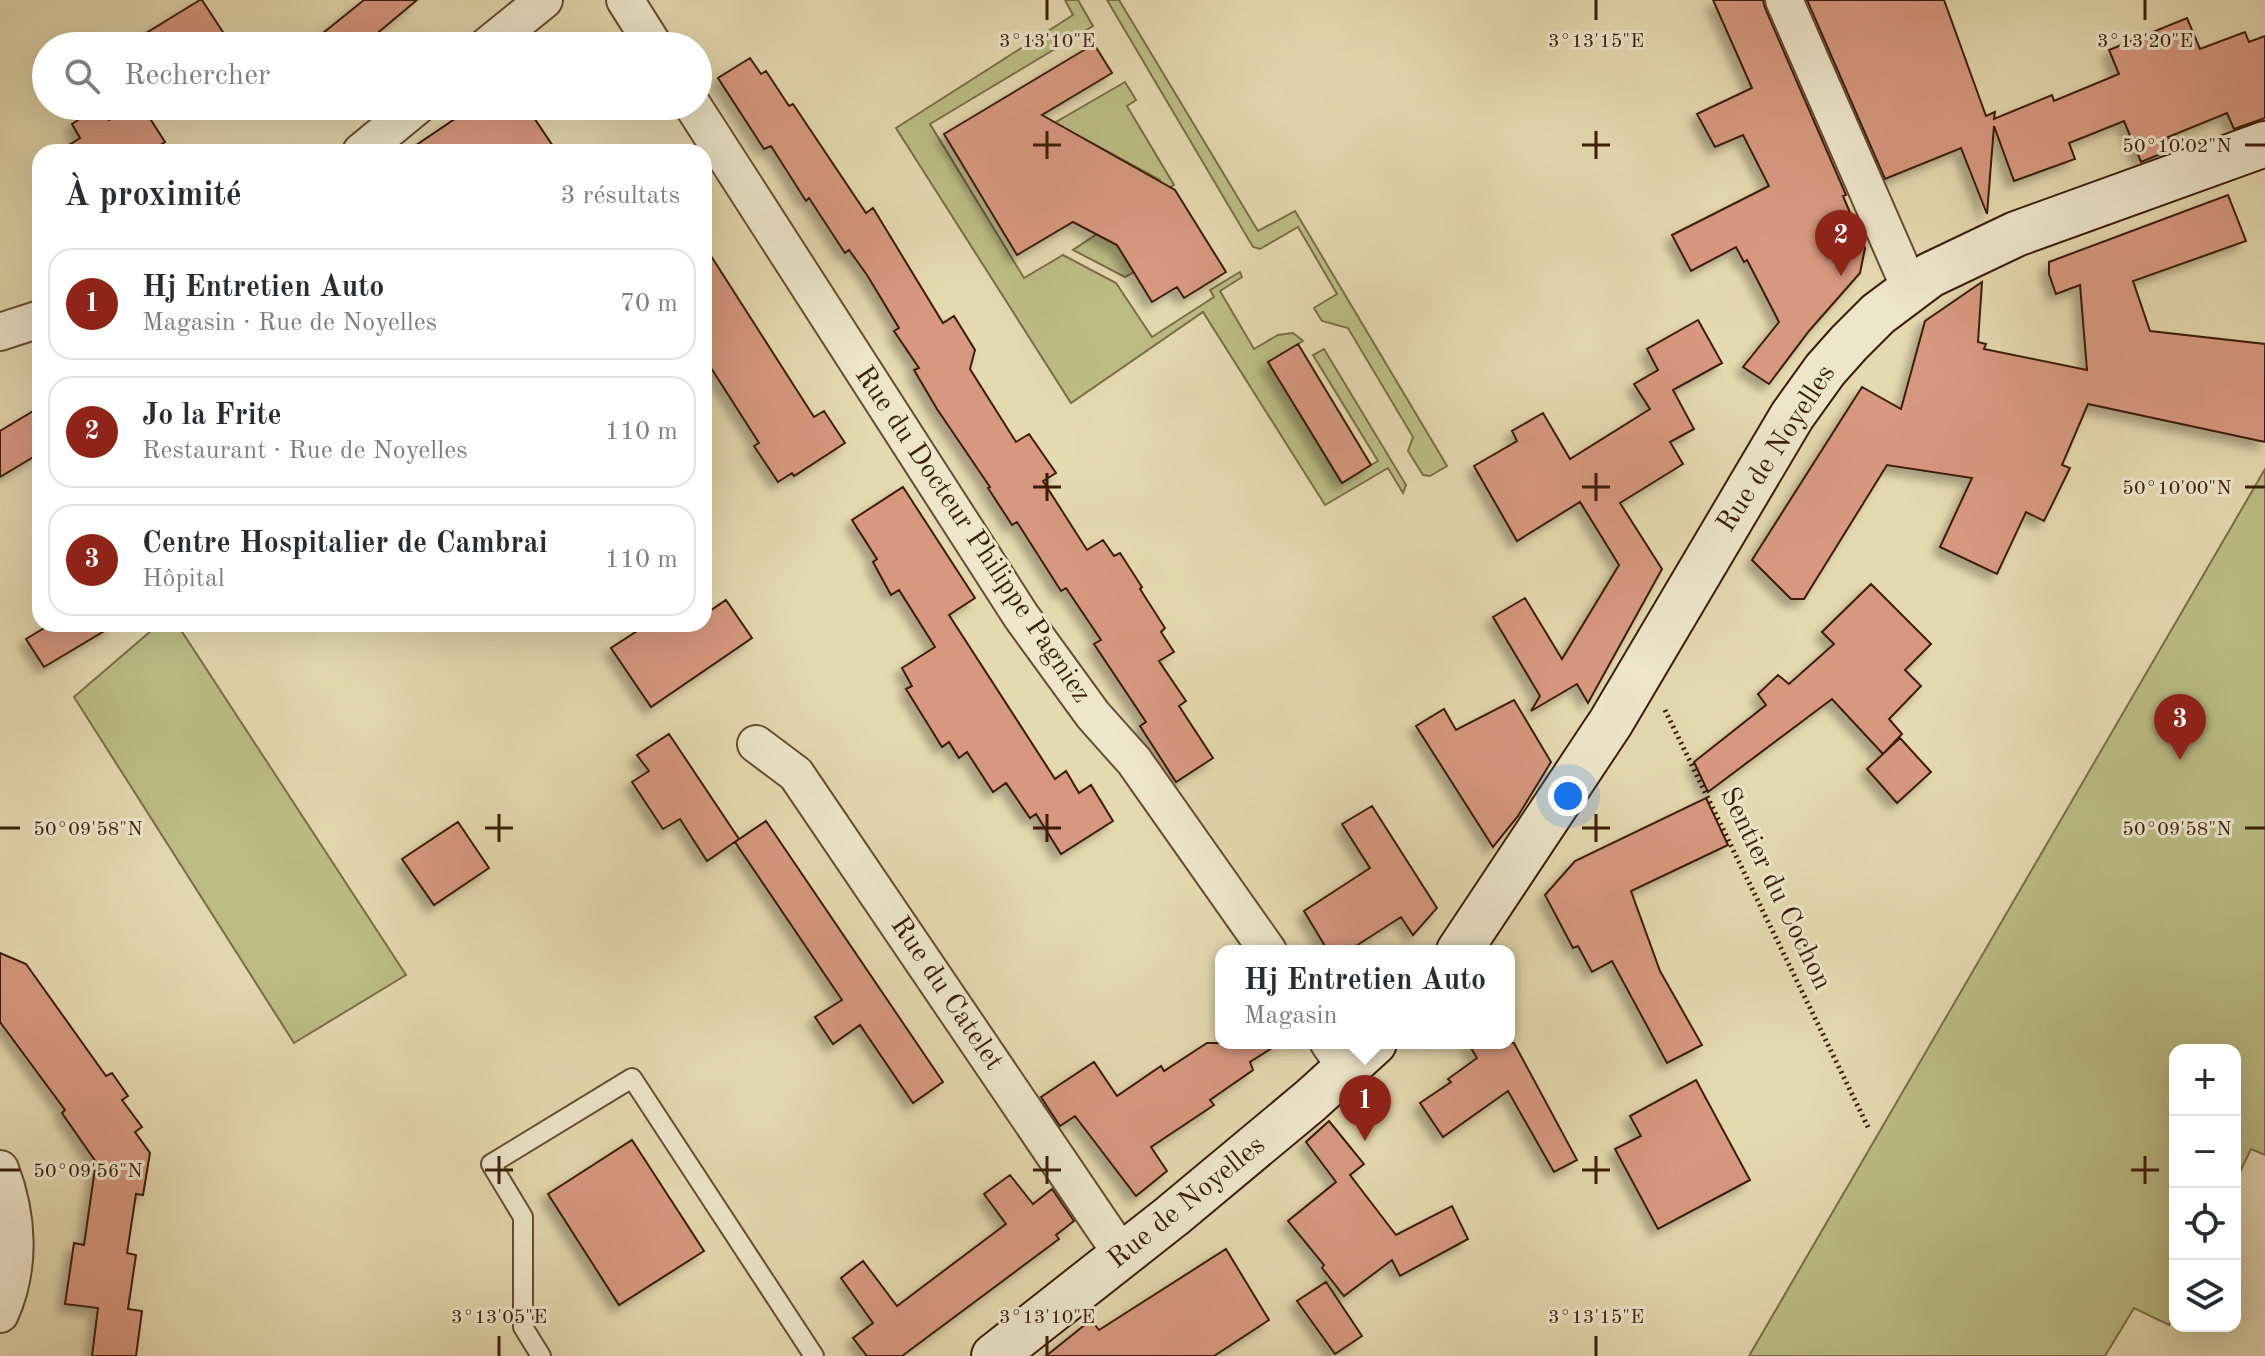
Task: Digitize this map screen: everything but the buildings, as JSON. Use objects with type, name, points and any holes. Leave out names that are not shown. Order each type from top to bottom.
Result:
[{"type":"street","points":[[504,32],[544,0]]},
{"type":"street","points":[[625,0],[645,32]]},
{"type":"street","points":[[1784,0],[1910,288]]},
{"type":"street","points":[[371,144],[400,120]]},
{"type":"street","name":"Rue du Docteur Philippe Pagniez","points":[[702,120],[1021,616],[1093,715],[1134,761],[1264,945]]},
{"type":"street","name":"Rue de Noyelles","points":[[1463,945],[1588,759],[1792,416],[1835,358],[1878,314],[1910,288],[1995,242],[2265,144]]},
{"type":"street","points":[[0,332],[32,322]]},
{"type":"street","name":"Rue du Catelet","points":[[756,744],[796,774],[1123,1256]]},
{"type":"street","name":"Rue de Noyelles","points":[[994,1356],[1123,1256],[1350,1051]]},
{"type":"street","points":[[0,1169],[11,1204],[15,1242],[12,1278],[0,1314]]},
{"type":"lane","points":[[541,1356],[523,1327],[523,1217],[491,1164],[632,1078],[814,1356]]},
{"type":"path","name":"Sentier du Cochon","points":[[1643,667],[1869,1129]]},
{"type":"green space","points":[[1065,0],[1078,0],[1093,26],[930,124],[1024,278],[1063,255],[1116,283],[1152,337],[1214,297],[1210,290],[1240,272],[1242,277],[1220,291],[1254,349],[1278,335],[1293,333],[1303,341],[1269,362],[1341,482],[1378,461],[1313,355],[1324,349],[1406,485],[1403,493],[1388,468],[1325,505],[1203,312],[1071,403],[896,128],[1073,15]]},
{"type":"green space","points":[[1107,0],[1119,0],[1258,231],[1295,211],[1447,466],[1430,476],[1423,475],[1408,451],[1413,437],[1348,328],[1322,321],[1314,308],[1337,294],[1298,227],[1260,249],[1253,247]]},
{"type":"green space","points":[[1125,82],[1136,100],[1127,106],[1174,185],[1151,199],[1160,180],[1083,138],[1067,165],[1037,133]]},
{"type":"green space","points":[[1097,234],[1117,245],[1134,272],[1125,277],[1073,250]]},
{"type":"green space","points":[[2265,469],[2265,1155],[2251,1149],[2241,1170],[2241,1044],[2169,1044],[2169,1325],[2134,1308],[2105,1356],[1749,1356]]},
{"type":"green space","points":[[150,632],[182,632],[406,975],[294,1043],[74,697]]},
{"type":"place","name":"Jo la Frite","points":[[1841,276]]},
{"type":"place","name":"Centre Hospitalier de Cambrai","points":[[2180,760]]},
{"type":"place","name":"Hj Entretien Auto","points":[[1365,1141]]}]
